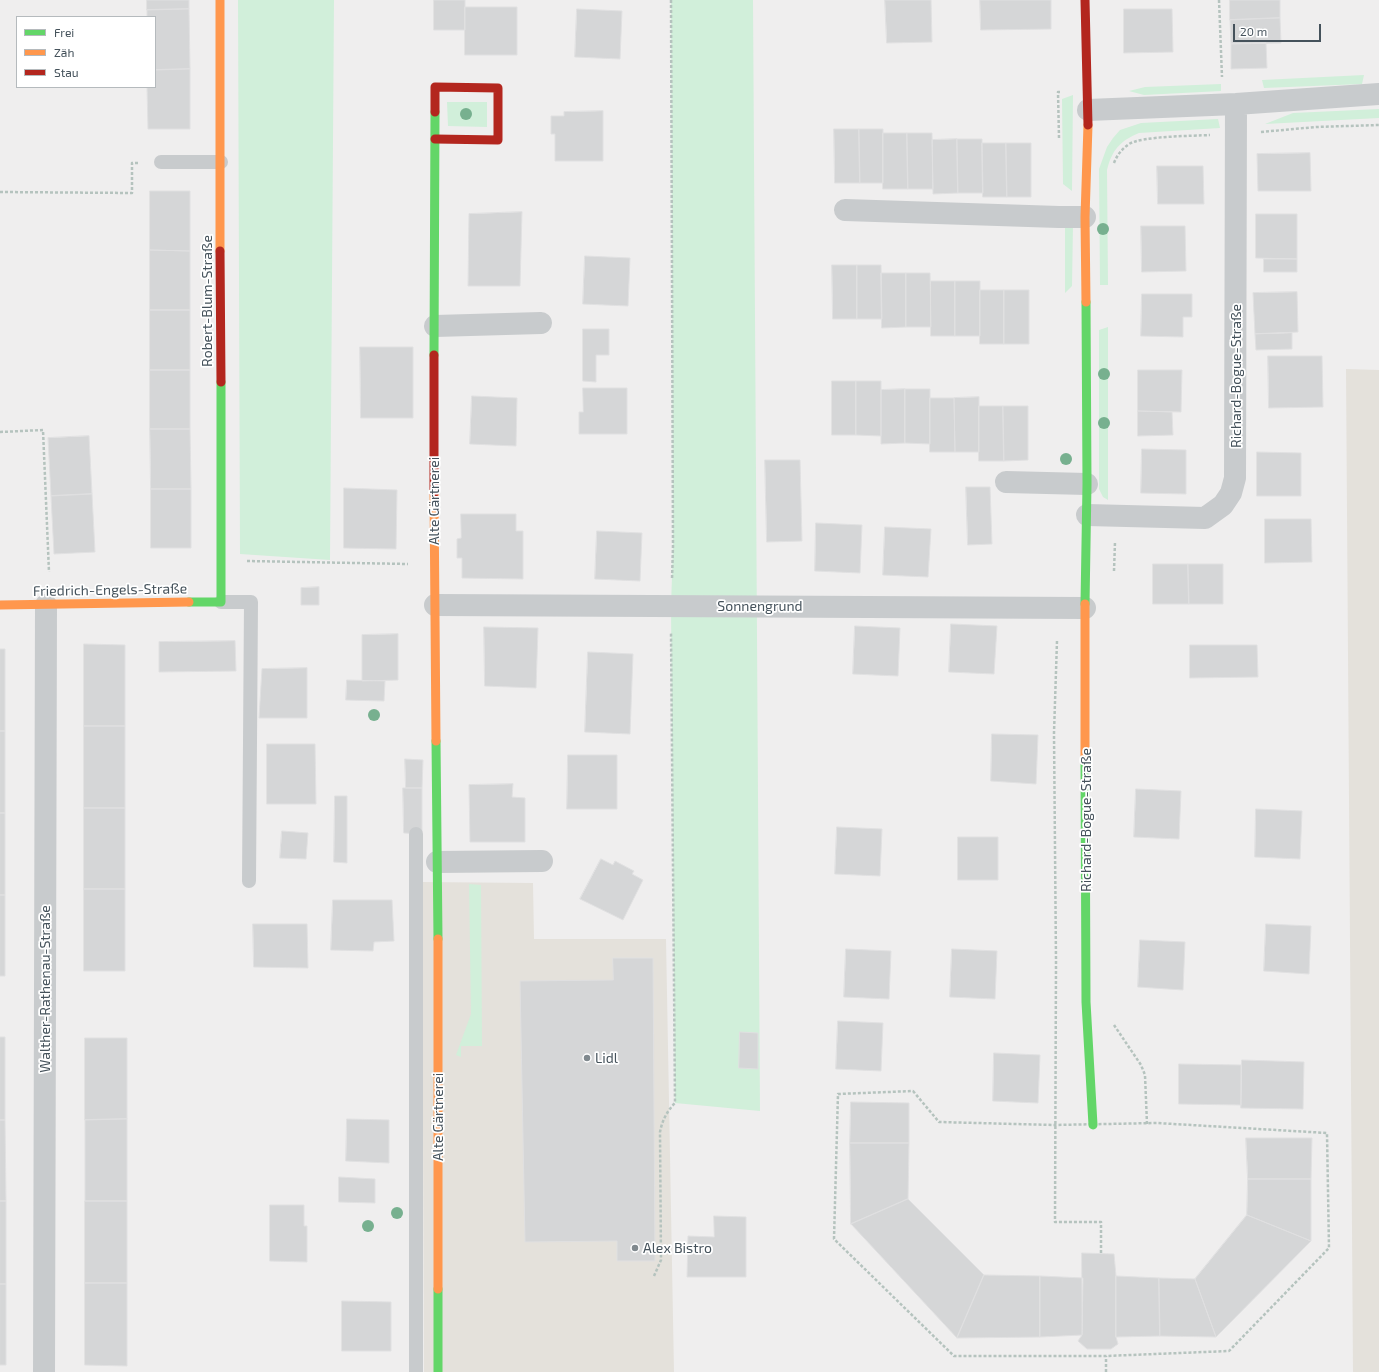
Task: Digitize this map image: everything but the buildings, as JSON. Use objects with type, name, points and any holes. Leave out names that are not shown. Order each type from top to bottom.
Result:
[{"type":"street","name":"Robert-Blum-Straße","points":[[220,0],[221,602]]},
{"type":"street","name":"Richard-Bogue-Straße","points":[[1085,0],[1088,100],[1085,217],[1087,484],[1085,608],[1086,1002],[1093,1125]]},
{"type":"street","name":"Alte Gärtnerei","points":[[435,139],[498,140],[498,88],[434,87],[434,564],[438,975],[438,1372]]},
{"type":"street","points":[[1088,100],[1236,104],[1379,94]]},
{"type":"street","name":"Richard-Bogue-Straße","points":[[1087,516],[1204,518],[1223,505],[1231,493],[1235,478],[1236,104]]},
{"type":"street","points":[[845,210],[1085,217]]},
{"type":"street","points":[[435,326],[541,323]]},
{"type":"street","points":[[1006,482],[1087,484]]},
{"type":"street","name":"Friedrich-Engels-Straße","points":[[0,605],[221,602]]},
{"type":"street","name":"Walther-Rathenau-Straße","points":[[44,1372],[46,605]]},
{"type":"street","name":"Sonnengrund","points":[[435,605],[1085,608]]},
{"type":"street","points":[[437,862],[542,862]]},
{"type":"lane","points":[[161,162],[221,162]]},
{"type":"lane","points":[[221,602],[251,602],[249,881]]},
{"type":"lane","points":[[416,834],[416,1372]]},
{"type":"path","points":[[654,1276],[661,1260],[660,1132],[662,1121],[675,1103],[671,606],[673,546],[671,0]]},
{"type":"path","points":[[1219,0],[1222,78],[1230,78]]},
{"type":"path","points":[[1059,139],[1058,92],[1088,100]]},
{"type":"path","points":[[0,192],[132,194],[132,163],[161,162]]},
{"type":"path","points":[[0,432],[43,430],[49,572]]},
{"type":"path","points":[[221,561],[434,564]]},
{"type":"path","points":[[1058,607],[1054,733],[1056,954],[1054,1125],[1055,1222],[1100,1222],[1101,1253]]},
{"type":"path","points":[[913,1091],[939,1122],[1093,1125],[1157,1123],[1327,1134],[1329,1248],[1229,1352],[1106,1356],[954,1356],[834,1239],[838,1094],[913,1091]]},
{"type":"path","points":[[1106,1356],[1106,1372]]},
{"type":"shaded area","points":[[1346,369],[1379,370],[1379,1372],[1353,1372]]},
{"type":"shaded area","points":[[422,882],[533,883],[534,939],[666,939],[674,1372],[424,1372]]},
{"type":"green space","points":[[238,0],[334,0],[330,560],[240,554]]},
{"type":"green space","points":[[671,0],[753,0],[760,1111],[675,1103],[671,606],[673,546]]},
{"type":"green space","points":[[1364,75],[1362,84],[1264,88],[1262,80]]},
{"type":"green space","points":[[1221,84],[1221,91],[1144,95],[1129,91],[1145,87]]},
{"type":"green space","points":[[1073,95],[1072,191],[1063,184],[1062,99]]},
{"type":"green space","points":[[447,102],[487,102],[487,127],[448,126]]},
{"type":"green space","points":[[1379,109],[1379,118],[1265,124],[1293,113]]},
{"type":"green space","points":[[1218,119],[1220,128],[1139,133],[1127,139],[1114,152],[1107,170],[1108,285],[1100,285],[1099,169],[1107,147],[1113,138],[1120,130],[1141,123]]},
{"type":"green space","points":[[1073,224],[1072,286],[1065,293],[1065,225]]},
{"type":"green space","points":[[1108,327],[1108,500],[1103,497],[1099,489],[1099,330]]},
{"type":"green space","points":[[469,884],[481,885],[482,1046],[461,1046],[461,1057],[456,1055],[471,1014]]},
{"type":"traffic: fast","points":[[434,355],[435,112]]},
{"type":"traffic: fast","points":[[1085,604],[1087,484],[1086,302]]},
{"type":"traffic: fast","points":[[189,602],[221,602],[221,382]]},
{"type":"traffic: fast","points":[[436,741],[438,939]]},
{"type":"traffic: fast","points":[[1085,760],[1086,1002],[1093,1125]]},
{"type":"traffic: fast","points":[[438,1289],[438,1372]]},
{"type":"traffic: slow","points":[[220,0],[220,251]]},
{"type":"traffic: slow","points":[[1086,302],[1085,217],[1088,125]]},
{"type":"traffic: slow","points":[[434,493],[436,741]]},
{"type":"traffic: slow","points":[[0,605],[189,602]]},
{"type":"traffic: slow","points":[[1085,604],[1085,760]]},
{"type":"traffic: slow","points":[[438,939],[438,1289]]},
{"type":"traffic: jam","points":[[1085,0],[1088,125]]},
{"type":"traffic: jam","points":[[435,112],[435,87],[498,88],[498,140],[435,139]]},
{"type":"traffic: jam","points":[[220,251],[221,382]]},
{"type":"traffic: jam","points":[[434,355],[434,493]]},
{"type":"place","name":"Lidl","points":[[587,1058]]},
{"type":"place","name":"Alex Bistro","points":[[635,1248]]}]
